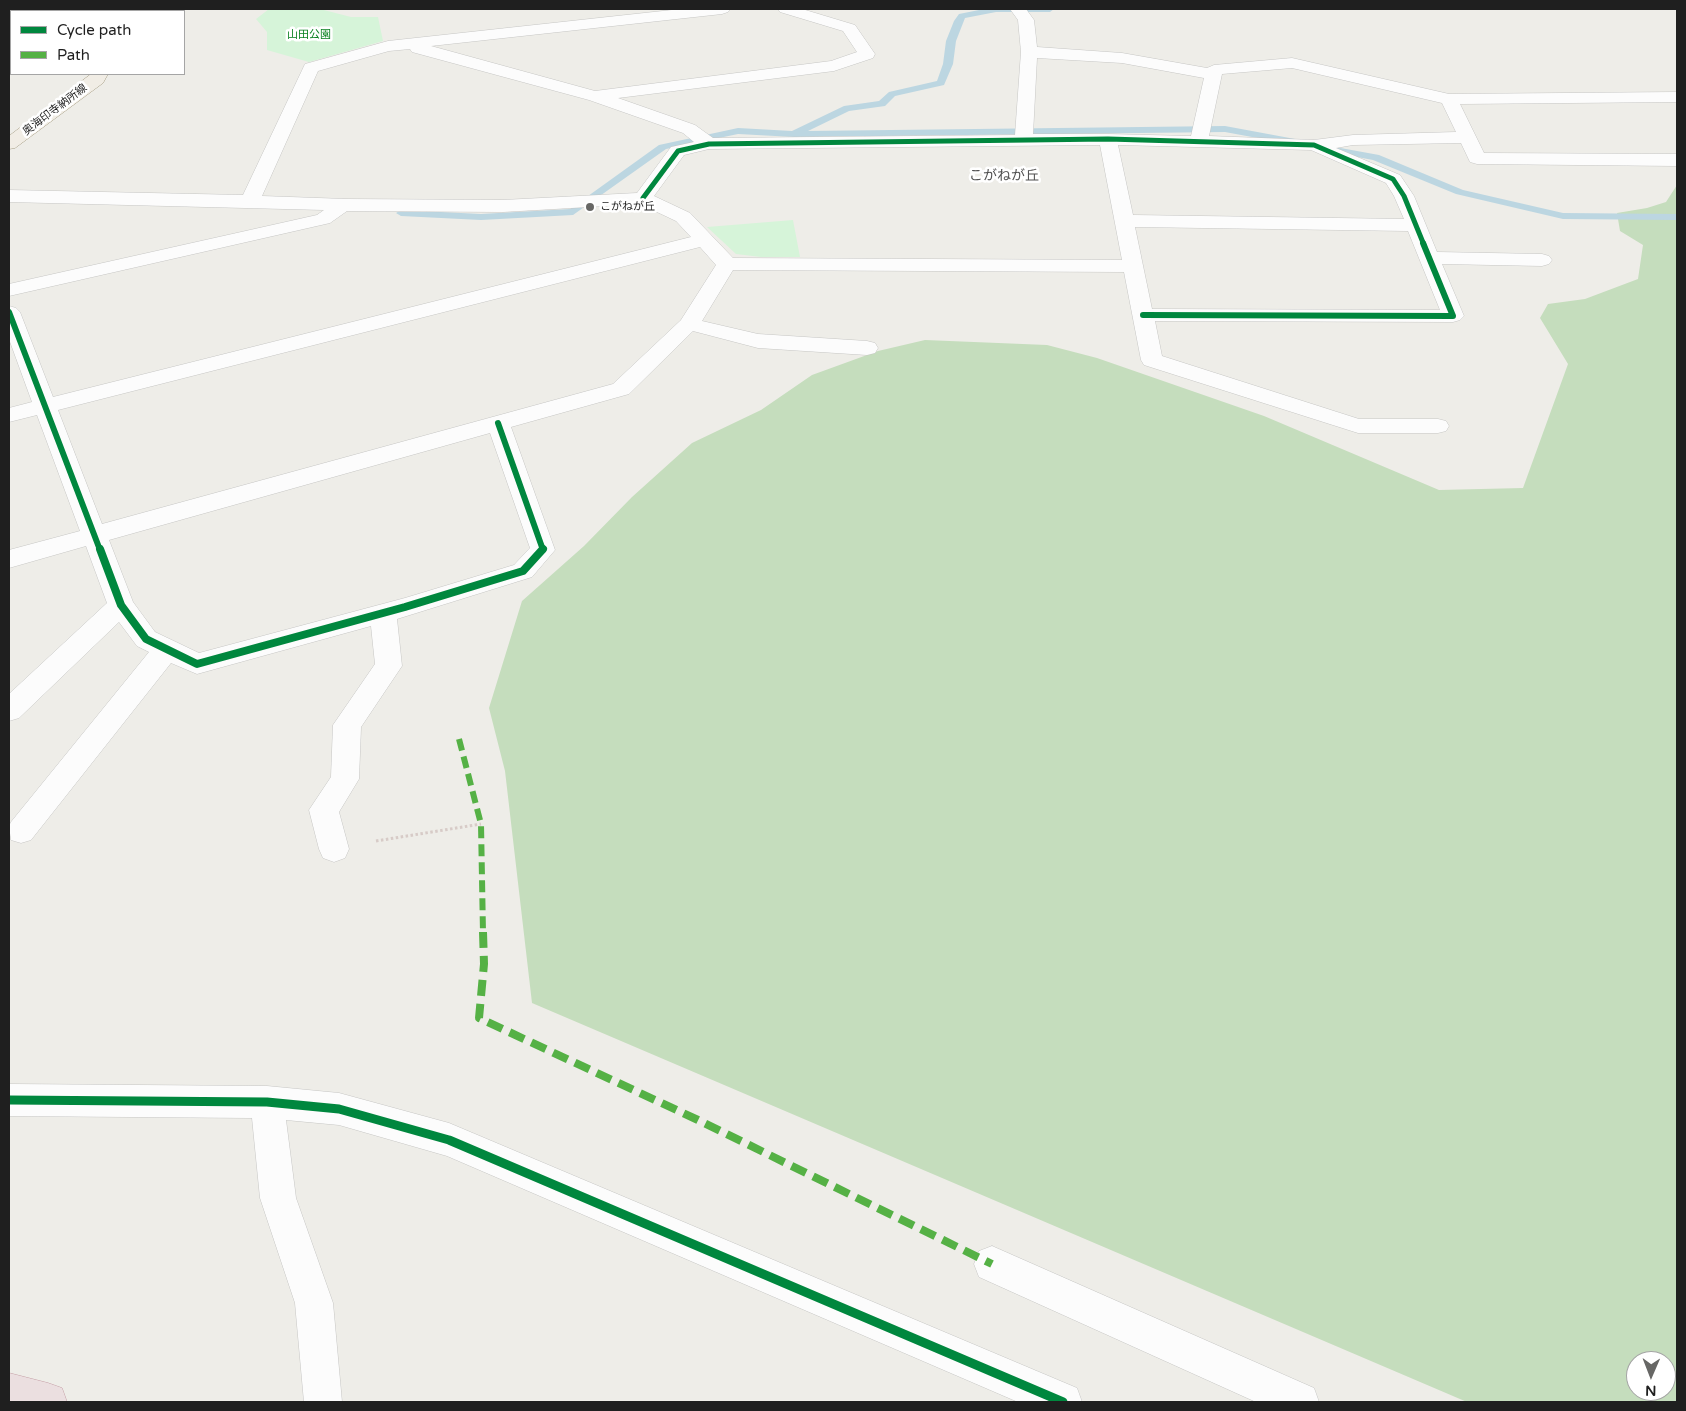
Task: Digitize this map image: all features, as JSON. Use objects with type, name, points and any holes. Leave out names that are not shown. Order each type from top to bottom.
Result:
[{"type":"highway","points":[[9,1392],[48,1402]]},
{"type":"main road","name":"奥海印寺納所線","points":[[9,144],[98,75]]},
{"type":"street","points":[[250,201],[311,68],[388,46],[722,9]]},
{"type":"street","points":[[595,96],[834,66],[867,54],[849,28],[786,9]]},
{"type":"street","points":[[1022,14],[1029,52],[1024,135]]},
{"type":"street","points":[[405,44],[595,96],[689,129],[704,140]]},
{"type":"street","points":[[1029,52],[1122,58],[1213,74]]},
{"type":"street","points":[[1200,135],[1214,70],[1292,63],[1449,99],[1677,97]]},
{"type":"street","points":[[1449,99],[1477,158],[1677,160]]},
{"type":"street","points":[[643,198],[678,151],[704,140],[1024,135],[1108,139],[1200,135],[1275,144],[1314,145],[1353,140],[1467,137]]},
{"type":"street","points":[[1108,139],[1152,360],[1358,426],[1438,426]]},
{"type":"street","points":[[1143,315],[1453,316],[1414,225],[1404,196],[1393,179],[1340,158],[1314,145]]},
{"type":"street","points":[[9,196],[346,205],[503,206],[643,198],[683,217],[726,264],[1134,266]]},
{"type":"street","points":[[9,290],[323,219],[346,205]]},
{"type":"street","points":[[1125,221],[1414,225]]},
{"type":"street","points":[[9,415],[704,240]]},
{"type":"street","points":[[1429,258],[1542,260]]},
{"type":"street","points":[[9,559],[621,389],[689,324],[726,264]]},
{"type":"street","points":[[9,312],[121,605],[146,639],[197,664],[522,571],[543,550],[498,423]]},
{"type":"street","points":[[689,324],[758,341],[867,348]]},
{"type":"street","points":[[9,710],[121,605]]},
{"type":"street","points":[[334,849],[324,810],[345,779],[347,725],[389,666],[383,612]]},
{"type":"street","points":[[21,831],[167,649]]},
{"type":"street","points":[[9,1100],[266,1102],[339,1109],[449,1140],[1062,1402]]},
{"type":"street","points":[[266,1102],[278,1198],[314,1302],[323,1402]]},
{"type":"street","points":[[992,1264],[1300,1402]]},
{"type":"path","points":[[334,849],[481,824]]},
{"type":"green space","name":"山田公園","points":[[269,9],[320,9],[351,17],[378,17],[383,41],[309,62],[267,50],[267,32],[256,19]]},
{"type":"green space","points":[[1677,185],[1677,1402],[1467,1402],[532,1003],[505,771],[489,708],[522,601],[584,546],[632,497],[692,443],[761,410],[812,375],[878,351],[925,340],[1047,345],[1097,358],[1264,416],[1439,490],[1523,488],[1568,364],[1540,318],[1548,304],[1585,299],[1638,279],[1643,245],[1620,231],[1617,213],[1647,208],[1666,202]]},
{"type":"green space","points":[[793,220],[800,257],[761,257],[736,254],[707,227]]},
{"type":"waterway","points":[[794,134],[847,108],[882,104],[892,94],[941,83],[948,64],[951,41],[958,21],[962,16],[996,9],[1050,9]]},
{"type":"waterway","points":[[794,134],[1225,129],[1295,142]]},
{"type":"waterway","points":[[401,213],[481,217],[573,212],[663,147],[738,131],[794,134]]},
{"type":"waterway","points":[[1324,148],[1375,157],[1460,192],[1563,216],[1677,217]]},
{"type":"marked path","points":[[459,739],[481,824],[484,964],[479,1018],[698,1120],[992,1264]]},
{"type":"cycle path","points":[[643,198],[678,151],[709,144],[1108,139],[1314,145],[1393,179],[1404,196],[1453,316],[1143,315]]},
{"type":"cycle path","points":[[9,312],[121,605],[146,639],[197,664],[405,607],[523,571],[543,550],[498,423]]},
{"type":"cycle path","points":[[9,1100],[267,1102],[339,1109],[449,1140],[1063,1402]]},
{"type":"place","name":"こがねが丘","points":[[590,207]]},
{"type":"district","name":"こがねが丘","points":[[1004,176]]}]
